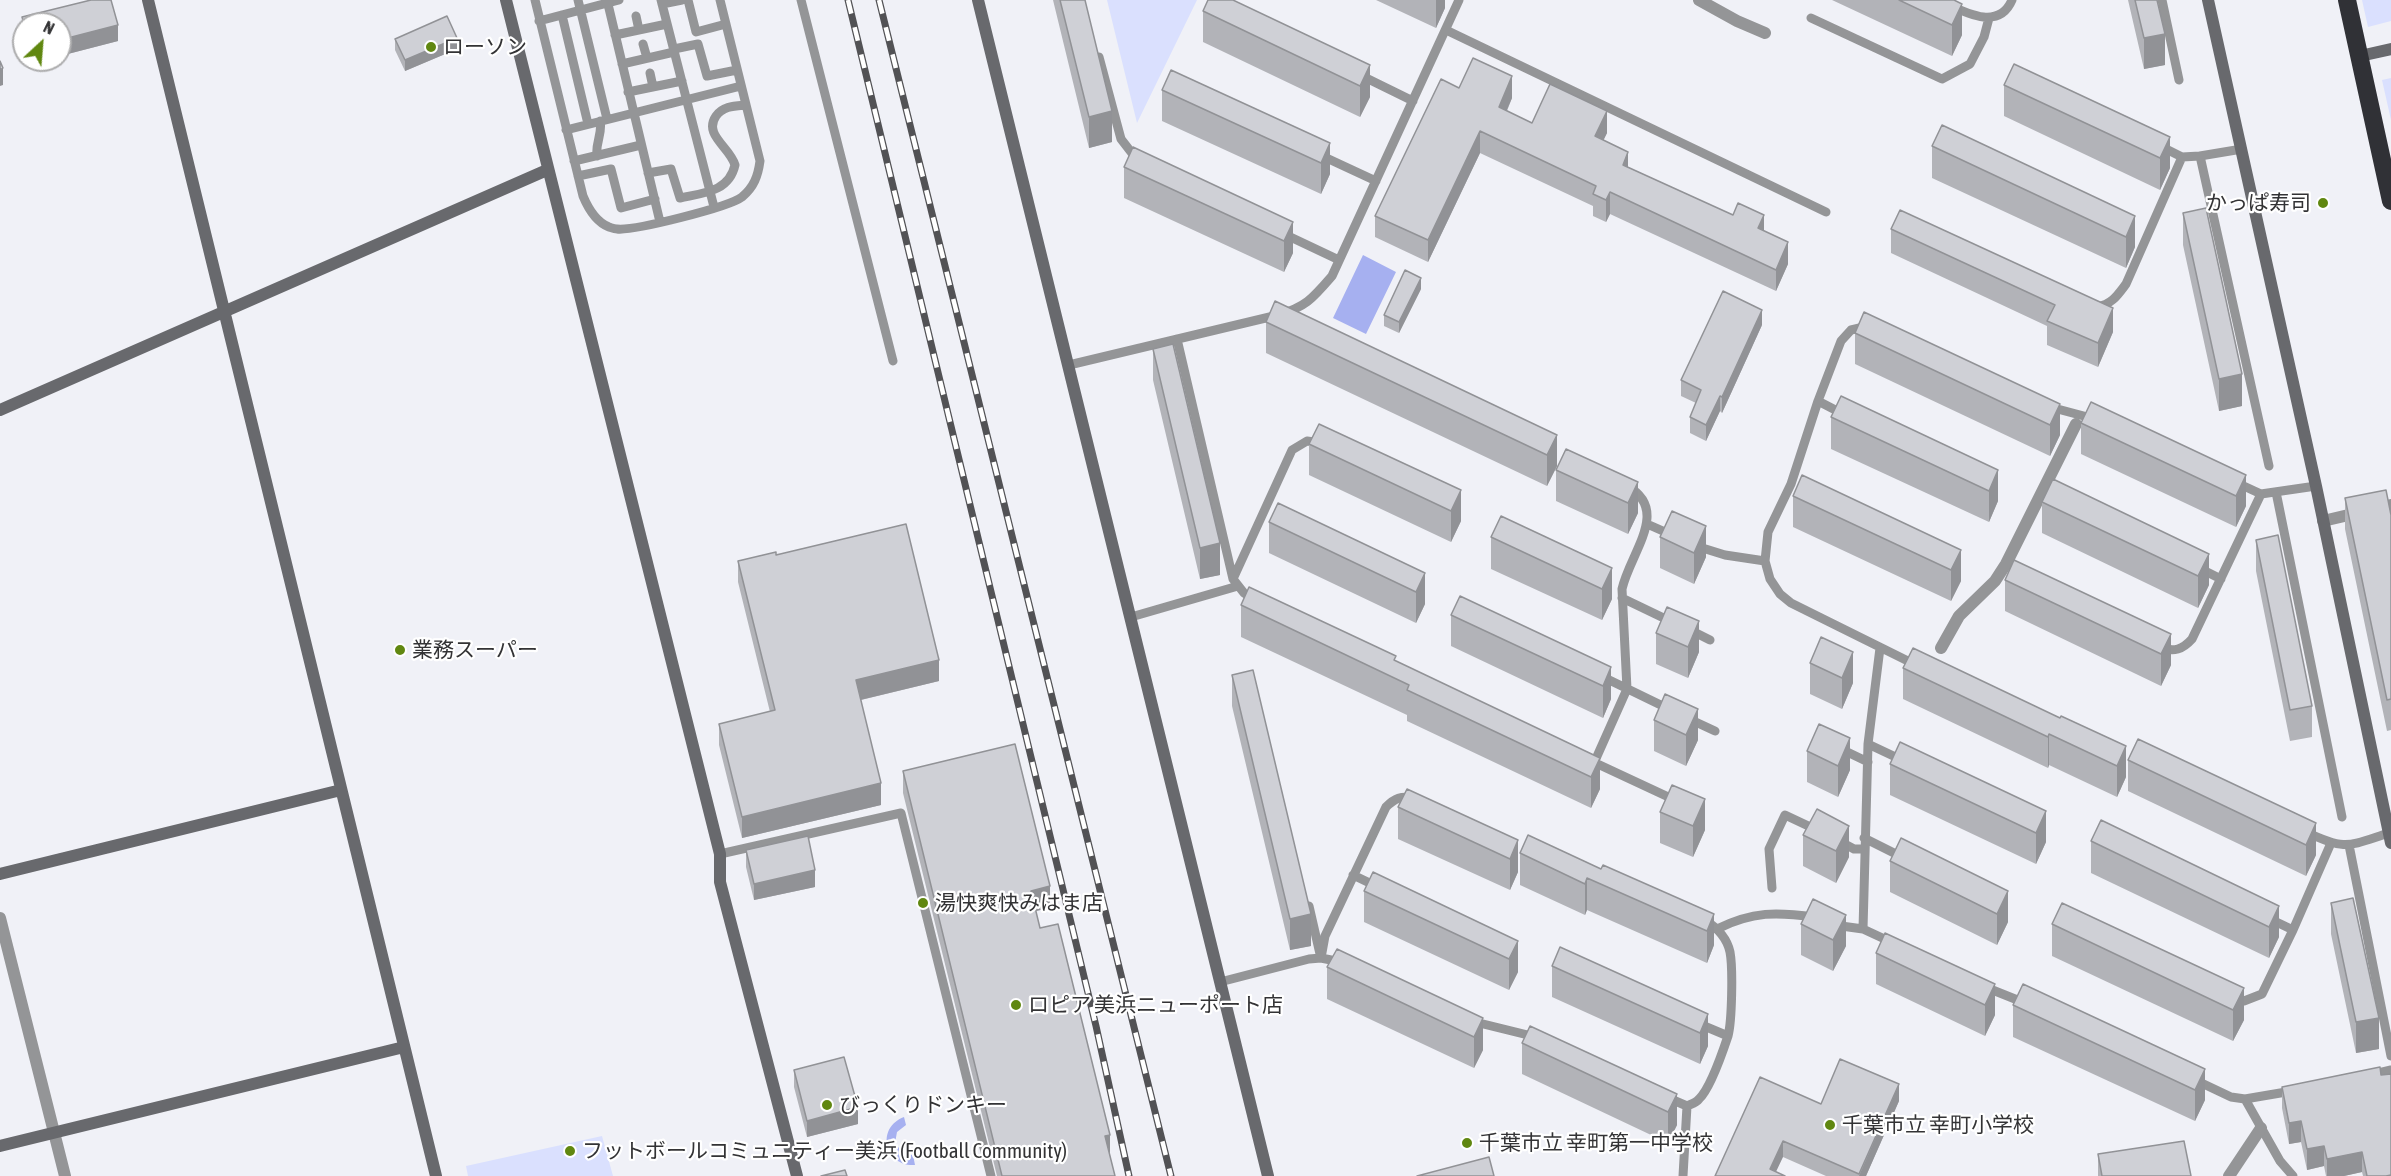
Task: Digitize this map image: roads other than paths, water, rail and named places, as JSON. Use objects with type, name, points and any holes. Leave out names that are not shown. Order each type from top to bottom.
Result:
[{"type":"highway","points":[[2347,0],[2391,201]]},
{"type":"street","points":[[148,0],[436,1176]]},
{"type":"street","points":[[506,0],[720,854],[720,882],[797,1176]]},
{"type":"street","points":[[978,0],[1268,1176]]},
{"type":"street","points":[[1699,0],[1765,33]]},
{"type":"street","points":[[2208,0],[2316,486],[2390,838]]},
{"type":"street","points":[[2360,56],[2391,50]]},
{"type":"street","points":[[0,410],[547,170]]},
{"type":"street","points":[[1941,648],[1959,616],[1995,581],[2006,564],[2076,424]]},
{"type":"street","points":[[2323,520],[2391,505]]},
{"type":"street","points":[[0,874],[341,790]]},
{"type":"street","points":[[0,918],[64,1176]]},
{"type":"street","points":[[0,1146],[404,1047]]},
{"type":"street","points":[[2229,1176],[2261,1128]]},
{"type":"lane","points":[[535,0],[566,130],[588,207],[605,226],[618,230],[660,222],[739,199],[750,189],[758,175],[760,161],[720,0]]},
{"type":"lane","points":[[540,21],[562,15],[580,5],[619,0]]},
{"type":"lane","points":[[682,0],[662,2],[714,207]]},
{"type":"lane","points":[[688,0],[696,32],[726,24]]},
{"type":"lane","points":[[801,0],[893,362]]},
{"type":"lane","points":[[1068,365],[1278,315],[1308,303],[1332,276],[1459,0]]},
{"type":"lane","points":[[1938,0],[1972,15],[1989,18],[2001,15],[2012,0]]},
{"type":"lane","points":[[2162,0],[2179,80]]},
{"type":"lane","points":[[608,1],[660,222]]},
{"type":"lane","points":[[580,5],[603,120],[596,147],[597,156]]},
{"type":"lane","points":[[562,15],[588,124]]},
{"type":"lane","points":[[636,16],[639,30]]},
{"type":"lane","points":[[1811,18],[1942,79],[1970,64],[1984,37],[1989,18]]},
{"type":"lane","points":[[615,35],[667,24]]},
{"type":"lane","points":[[1446,30],[1826,212]]},
{"type":"lane","points":[[643,44],[647,58]]},
{"type":"lane","points":[[622,64],[698,44],[707,76],[737,70]]},
{"type":"lane","points":[[1096,46],[1121,139],[1138,161],[1145,165]]},
{"type":"lane","points":[[1349,70],[1413,101]]},
{"type":"lane","points":[[650,73],[653,87]]},
{"type":"lane","points":[[628,92],[682,81]]},
{"type":"lane","points":[[566,130],[741,86]]},
{"type":"lane","points":[[648,173],[671,169],[680,198],[710,192],[724,185],[731,178],[735,165],[730,152],[714,136],[712,126],[714,118],[720,111],[730,106],[746,105]]},
{"type":"lane","points":[[2152,142],[2182,157],[2242,148]]},
{"type":"lane","points":[[574,161],[641,145]]},
{"type":"lane","points":[[1314,152],[1376,181]]},
{"type":"lane","points":[[2200,156],[2269,466]]},
{"type":"lane","points":[[2087,305],[2097,307],[2106,305],[2116,299],[2126,284],[2182,157]]},
{"type":"lane","points":[[578,176],[611,169],[621,208],[655,199]]},
{"type":"lane","points":[[1277,230],[1339,260]]},
{"type":"lane","points":[[1278,315],[1293,322]]},
{"type":"lane","points":[[1877,328],[1864,325],[1851,330],[1841,341],[1818,401],[1791,484],[1768,532],[1765,561],[1770,579],[1779,594],[1791,603],[1923,668]]},
{"type":"lane","points":[[1178,339],[1235,583],[1252,598],[1263,603]]},
{"type":"lane","points":[[1818,401],[1859,421]]},
{"type":"lane","points":[[2041,404],[2108,423]]},
{"type":"lane","points":[[1131,617],[1235,583],[1293,450],[1307,441],[1318,441],[1329,446]]},
{"type":"lane","points":[[2229,479],[2260,494],[2316,486]]},
{"type":"lane","points":[[1594,763],[1627,689],[1622,594],[1625,574],[1647,524],[1649,514],[1638,492],[1618,482]]},
{"type":"lane","points":[[1791,484],[1801,489]]},
{"type":"lane","points":[[2276,492],[2342,817]]},
{"type":"lane","points":[[2154,644],[2164,649],[2177,651],[2185,647],[2192,639],[2260,494]]},
{"type":"lane","points":[[1264,512],[1274,517]]},
{"type":"lane","points":[[1647,524],[1677,538]]},
{"type":"lane","points":[[1688,542],[1716,553],[1765,561]]},
{"type":"lane","points":[[2190,564],[2221,579]]},
{"type":"lane","points":[[1612,584],[1622,594],[1710,640]]},
{"type":"lane","points":[[1863,928],[1868,744],[1880,648]]},
{"type":"lane","points":[[1595,674],[1715,731]]},
{"type":"lane","points":[[1829,743],[1868,762]]},
{"type":"lane","points":[[1868,744],[1912,764]]},
{"type":"lane","points":[[1584,758],[1684,804]]},
{"type":"lane","points":[[1321,958],[1325,936],[1386,807],[1401,796],[1414,798],[1424,803]]},
{"type":"lane","points":[[720,854],[901,813],[991,1176]]},
{"type":"lane","points":[[1772,888],[1769,849],[1785,815],[1824,834]]},
{"type":"lane","points":[[2299,829],[2331,843],[2349,845],[2390,838]]},
{"type":"lane","points":[[1864,838],[1915,863]]},
{"type":"lane","points":[[1834,839],[1854,849],[1864,849]]},
{"type":"lane","points":[[2223,994],[2244,1001],[2262,994],[2331,843]]},
{"type":"lane","points":[[2349,845],[2391,1056]]},
{"type":"lane","points":[[1353,875],[1385,891]]},
{"type":"lane","points":[[1308,902],[1321,958]]},
{"type":"lane","points":[[1717,929],[1735,920],[1779,912],[1816,917],[1835,926],[1863,928],[1905,949]]},
{"type":"lane","points":[[1652,1091],[1687,1106],[1697,1102],[1704,1092],[1728,1036],[1731,1018],[1730,952],[1717,929],[1693,914]]},
{"type":"lane","points":[[2262,915],[2293,930]]},
{"type":"lane","points":[[1220,982],[1321,958],[1334,959],[1347,964]]},
{"type":"lane","points":[[1979,984],[2033,1006]]},
{"type":"lane","points":[[1462,1017],[1479,1024],[1536,1037],[1546,1042]]},
{"type":"lane","points":[[1684,1017],[1728,1036]]},
{"type":"lane","points":[[2358,1077],[2391,1070]]},
{"type":"lane","points":[[2179,1073],[2231,1097],[2245,1100],[2302,1089]]},
{"type":"lane","points":[[2245,1100],[2280,1161],[2293,1176]]},
{"type":"lane","points":[[1683,1176],[1687,1106]]},
{"type":"water","points":[[1363,255],[1396,272],[1366,334],[1333,318]]},
{"type":"water","points":[[904,1117],[906,1125],[897,1132],[895,1143],[904,1154],[913,1155],[915,1165],[897,1160],[887,1146],[889,1129]]},
{"type":"railway","points":[[848,0],[1096,1026],[1129,1176]]},
{"type":"railway","points":[[879,0],[1171,1176]]},
{"type":"place","name":"ローソン","points":[[431,47]]},
{"type":"place","name":"かっぱ寿司","points":[[2323,203]]},
{"type":"place","name":"業務スーパー","points":[[400,650]]},
{"type":"place","name":"湯快爽快みはま店","points":[[923,903]]},
{"type":"place","name":"ロピア 美浜ニューポート店","points":[[1016,1005]]},
{"type":"place","name":"びっくりドンキー","points":[[827,1105]]},
{"type":"place","name":"千葉市立 幸町小学校","points":[[1830,1125]]},
{"type":"place","name":"千葉市立 幸町第一中学校","points":[[1467,1143]]},
{"type":"place","name":"フットボールコミュニティー美浜 (Football Community)","points":[[570,1151]]}]
